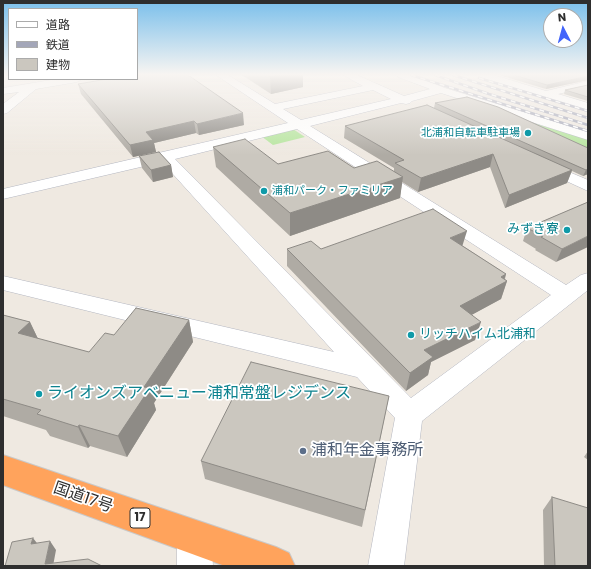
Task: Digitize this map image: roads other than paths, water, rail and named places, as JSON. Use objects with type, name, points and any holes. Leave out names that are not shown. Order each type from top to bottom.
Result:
[{"type":"highway","name":"国道17号","points":[[3,470],[194,551],[276,566]]},
{"type":"street","points":[[3,110],[14,102]]},
{"type":"street","points":[[262,102],[566,295]]},
{"type":"street","points":[[272,108],[303,102]]},
{"type":"street","points":[[3,194],[395,102]]},
{"type":"street","points":[[405,102],[423,110]]},
{"type":"street","points":[[478,102],[588,136]]},
{"type":"street","points":[[570,102],[588,107]]},
{"type":"street","points":[[165,157],[409,415]]},
{"type":"street","points":[[531,160],[588,186]]},
{"type":"street","points":[[386,566],[409,415],[566,295],[588,280]]},
{"type":"street","points":[[3,283],[366,369]]},
{"type":"railway","points":[[495,102],[588,131]]},
{"type":"railway","points":[[513,102],[588,125]]},
{"type":"railway","points":[[536,102],[588,118]]},
{"type":"railway","points":[[557,102],[588,111]]},
{"type":"place","name":"北浦和自転車駐車場","points":[[528,133]]},
{"type":"place","name":"浦和パーク・ファミリア","points":[[264,191]]},
{"type":"place","name":"みずき寮","points":[[567,230]]},
{"type":"place","name":"リッチハイム北浦和","points":[[411,335]]},
{"type":"place","name":"ライオンズアベニュー浦和常盤レジデンス","points":[[39,394]]},
{"type":"place","name":"浦和年金事務所","points":[[303,451]]}]
